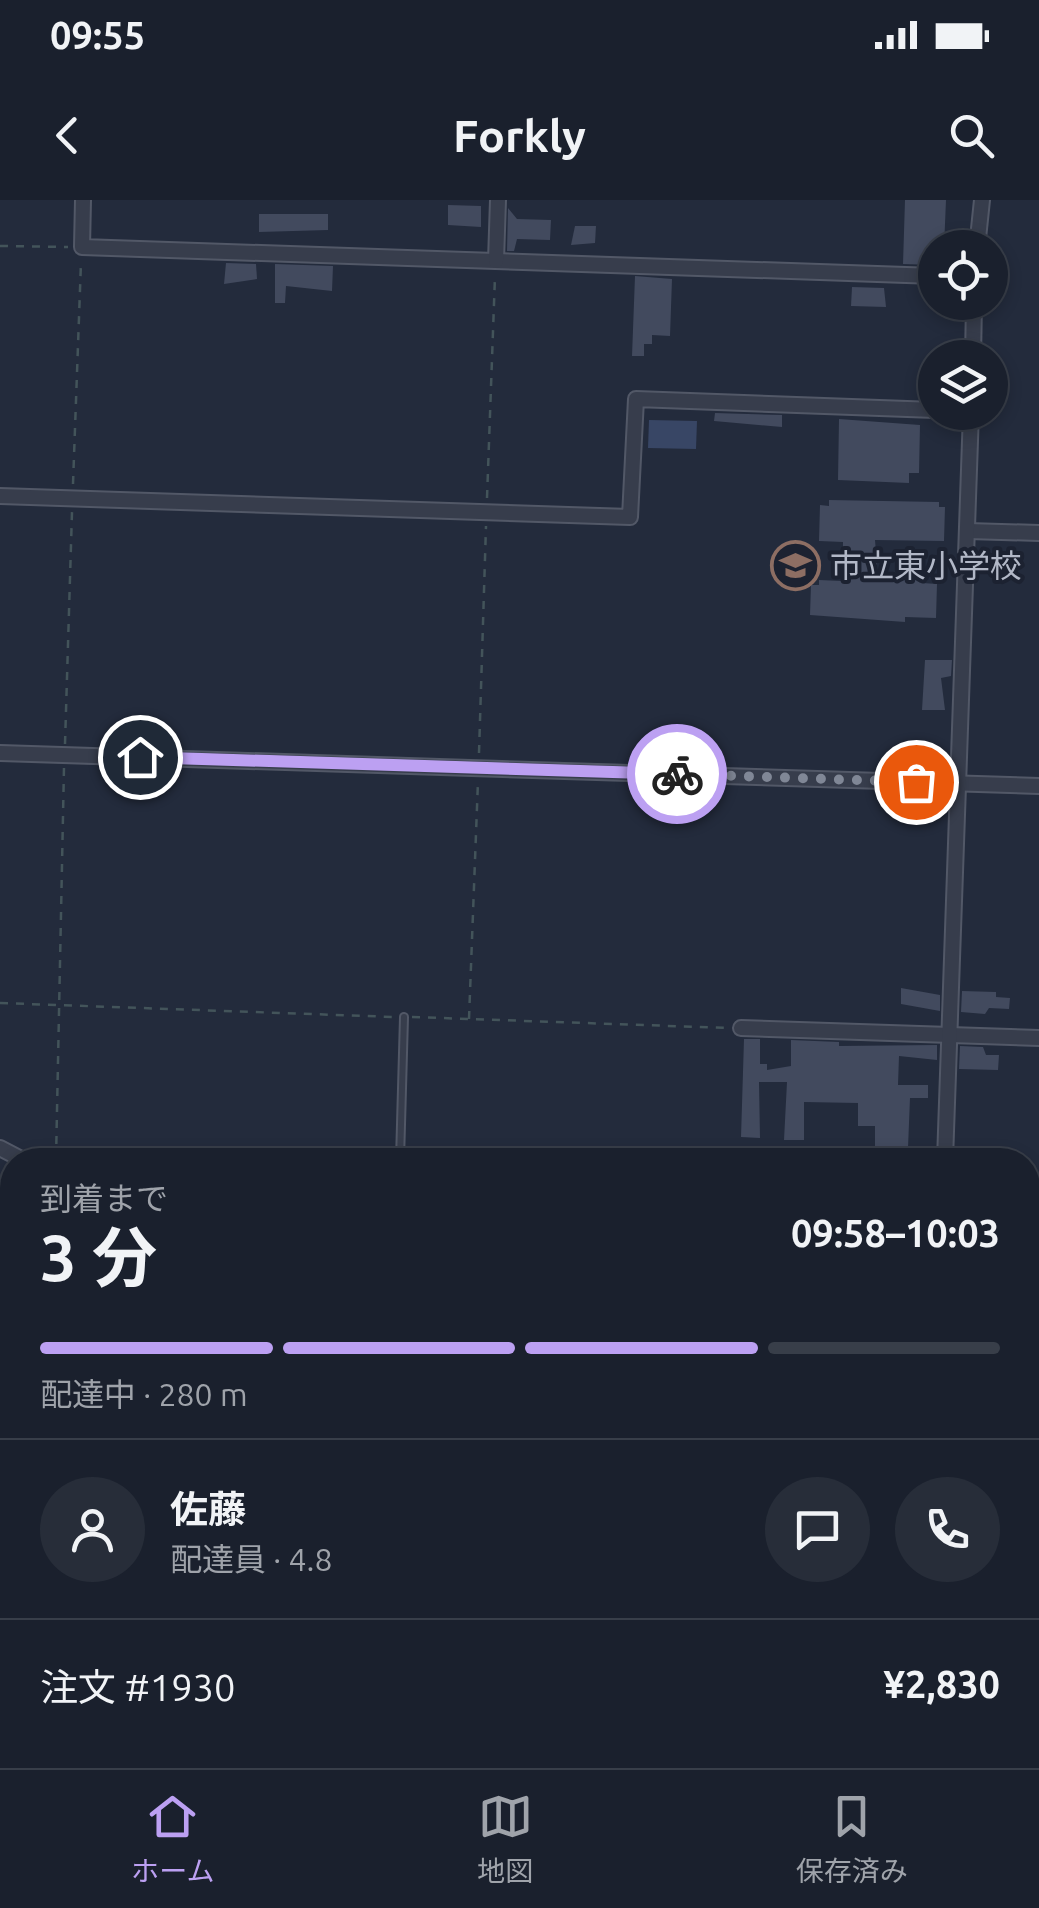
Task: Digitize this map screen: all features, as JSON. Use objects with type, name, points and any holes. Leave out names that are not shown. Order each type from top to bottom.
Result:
[{"type":"street","points":[[83,200],[82,248],[918,275]]},
{"type":"street","points":[[496,261],[498,200]]},
{"type":"street","points":[[979,230],[982,200]]},
{"type":"street","points":[[0,496],[630,517],[636,399],[918,409]]},
{"type":"street","points":[[944,1148],[971,430]]},
{"type":"street","points":[[968,531],[1039,533]]},
{"type":"street","points":[[0,753],[1039,786]]},
{"type":"street","points":[[741,1028],[1039,1038]]},
{"type":"lane","points":[[400,1148],[404,1017]]},
{"type":"path","points":[[0,246],[82,248],[64,755],[56,1148]]},
{"type":"path","points":[[469,1019],[496,261]]},
{"type":"path","points":[[0,1004],[741,1028]]},
{"type":"water","points":[[649,420],[697,421],[696,449],[648,448]]},
{"type":"building","points":[[905,200],[946,200],[945,230],[918,230],[918,264],[903,264]]},
{"type":"building","points":[[448,205],[481,206],[481,227],[448,225]]},
{"type":"building","points":[[508,208],[517,219],[551,220],[550,240],[517,239],[514,251],[507,251]]},
{"type":"building","points":[[259,214],[328,214],[328,230],[259,232]]},
{"type":"building","points":[[575,226],[596,226],[595,243],[571,245]]},
{"type":"building","points":[[226,263],[256,264],[257,279],[224,284]]},
{"type":"building","points":[[275,264],[333,266],[332,291],[286,286],[285,303],[275,303]]},
{"type":"building","points":[[635,276],[672,279],[670,336],[652,335],[652,344],[644,344],[644,356],[632,356]]},
{"type":"building","points":[[852,287],[884,288],[886,307],[851,306]]},
{"type":"building","points":[[715,413],[782,415],[782,427],[714,421]]},
{"type":"building","points":[[839,419],[918,425],[919,473],[909,473],[909,483],[838,480]]},
{"type":"building","points":[[829,500],[939,502],[939,507],[945,507],[944,541],[875,540],[878,577],[922,578],[922,583],[937,584],[936,618],[905,617],[905,622],[810,615],[811,585],[819,585],[819,580],[842,581],[843,542],[819,541],[820,505],[829,506]]},
{"type":"building","points":[[925,660],[952,660],[951,676],[941,678],[945,710],[922,710]]},
{"type":"building","points":[[901,988],[940,995],[940,1011],[901,1004]]},
{"type":"building","points":[[962,991],[996,992],[996,997],[1010,998],[1009,1009],[989,1008],[985,1014],[961,1012]]},
{"type":"building","points":[[744,1039],[760,1039],[760,1064],[767,1064],[767,1070],[791,1066],[791,1040],[839,1042],[839,1046],[937,1045],[937,1060],[899,1056],[898,1085],[928,1085],[928,1098],[910,1098],[908,1148],[875,1147],[875,1126],[858,1126],[858,1103],[804,1102],[804,1140],[784,1140],[787,1082],[759,1082],[760,1138],[741,1137]]},
{"type":"building","points":[[960,1046],[983,1047],[986,1055],[999,1055],[998,1070],[959,1069]]},
{"type":"way so far","points":[[677,774],[916,782]]},
{"type":"place","name":"市立東小学校","points":[[795,565]]},
{"type":"route","points":[[140,757],[677,774]]}]
